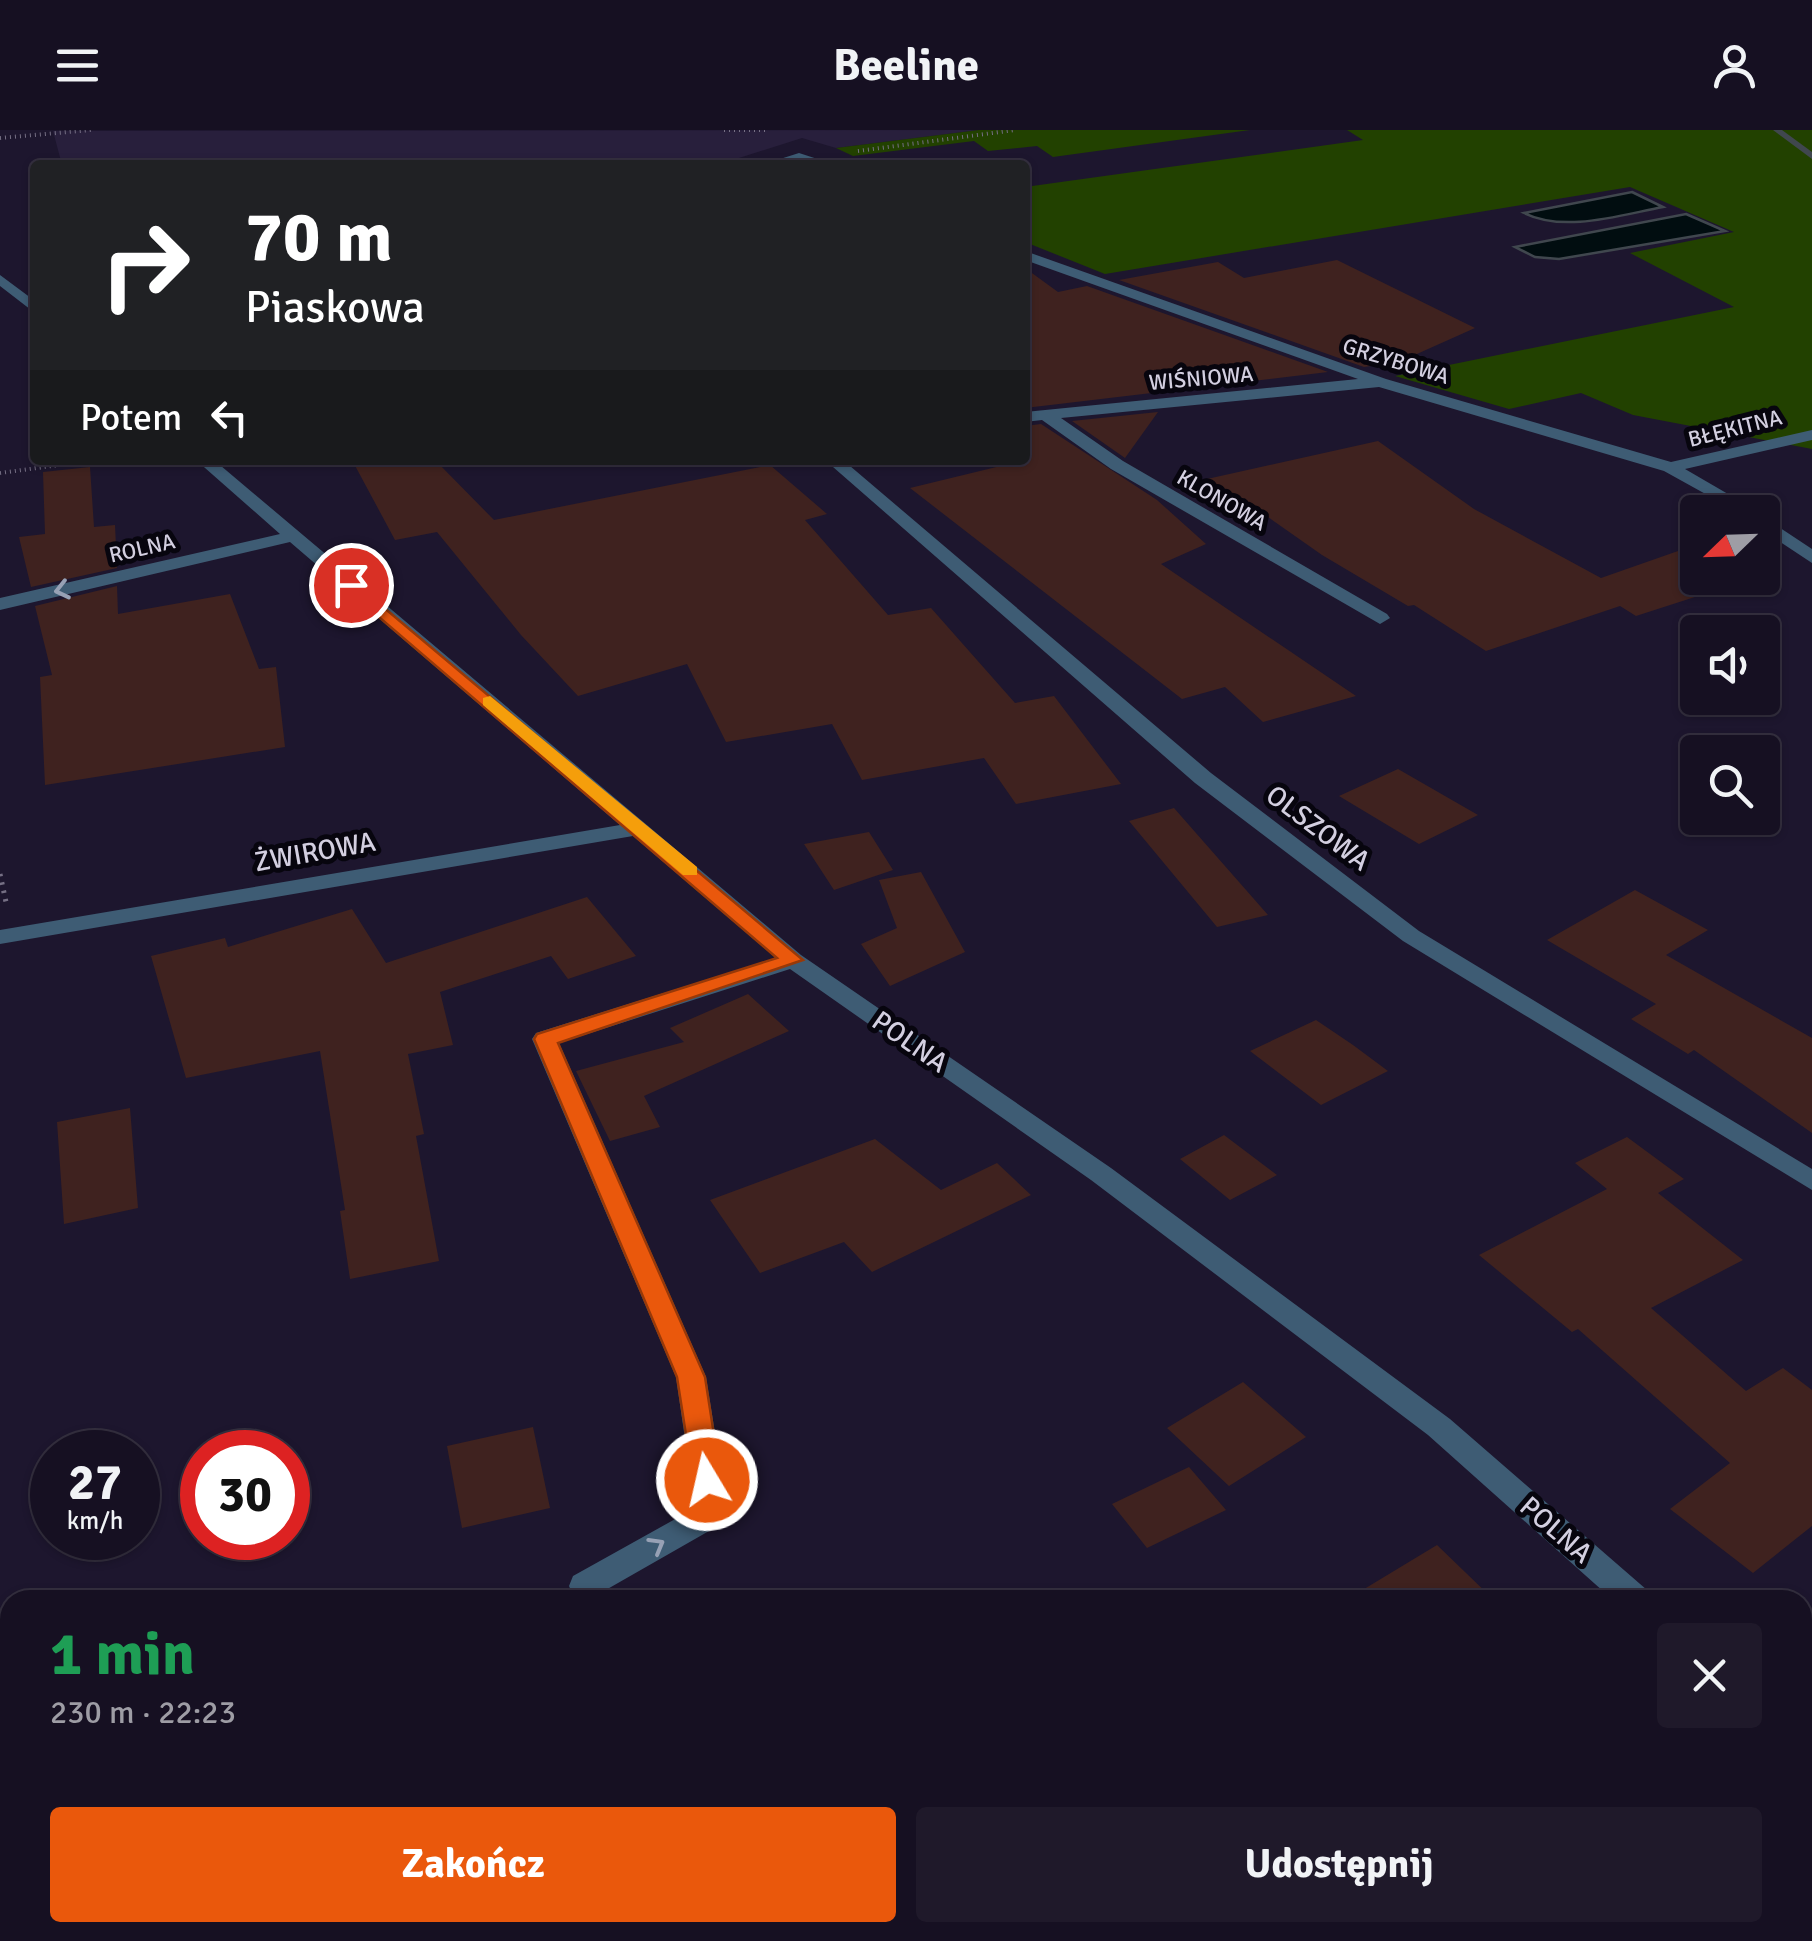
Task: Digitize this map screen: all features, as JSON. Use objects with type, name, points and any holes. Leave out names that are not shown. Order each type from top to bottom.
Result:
[{"type":"street","name":"GRZYBOWA","points":[[1030,257],[1380,382],[1670,467],[1723,495]]},
{"type":"street","points":[[0,280],[30,305]]},
{"type":"street","name":"WIŚNIOWA","points":[[1035,416],[1380,382]]},
{"type":"street","name":"KLONOWA","points":[[1035,416],[1380,618]]},
{"type":"street","name":"BŁĘKITNA","points":[[1670,467],[1812,434]]},
{"type":"street","name":"POLNA","points":[[210,465],[792,960],[1101,1174],[1438,1427],[1624,1590]]},
{"type":"street","name":"OLSZOWA","points":[[839,465],[1203,778],[1411,936],[1812,1181]]},
{"type":"street","points":[[1780,535],[1812,558]]},
{"type":"street","name":"ROLNA","points":[[0,604],[294,536]]},
{"type":"street","name":"ŻWIROWA","points":[[0,937],[640,828]]},
{"type":"street","points":[[588,1590],[586,1586],[712,1514],[691,1377],[545,1039],[792,960]]},
{"type":"path","points":[[0,138],[33,132],[91,130]]},
{"type":"path","points":[[826,160],[830,154],[1016,130]]},
{"type":"path","points":[[0,472],[57,465]]},
{"type":"shaded area","points":[[979,130],[836,148],[802,138],[733,160],[61,160],[53,131]]},
{"type":"shaded area","points":[[1632,192],[1663,207],[1575,222],[1540,219],[1524,213]]},
{"type":"shaded area","points":[[1686,214],[1725,231],[1559,259],[1535,257],[1515,247]]},
{"type":"green space","points":[[979,130],[1250,130],[1053,157],[1037,146],[988,151],[974,141],[853,156],[836,148]]},
{"type":"green space","points":[[1347,130],[1812,130],[1812,449],[1633,415],[1581,393],[1509,409],[1395,376],[1734,307],[1630,253],[1734,232],[1630,187],[1105,274],[1030,244],[1030,186],[1363,140]]},
{"type":"building","points":[[1337,260],[1475,328],[1399,362],[1364,367],[1119,280],[1218,262],[1244,278]]},
{"type":"building","points":[[1030,272],[1058,292],[1087,286],[1328,372],[1030,407]]},
{"type":"building","points":[[1158,412],[1125,458],[1072,421]]},
{"type":"building","points":[[1041,424],[1157,500],[1206,544],[1161,564],[1356,696],[1263,722],[1225,687],[1182,699],[910,488],[1004,465],[1030,465],[1030,425]]},
{"type":"building","points":[[1378,441],[1474,509],[1601,578],[1680,550],[1680,595],[1698,596],[1636,616],[1620,606],[1486,651],[1414,605],[1408,606],[1322,555],[1268,517],[1263,520],[1198,481]]},
{"type":"building","points":[[355,465],[440,465],[494,520],[770,465],[827,514],[805,520],[888,615],[931,608],[1015,703],[1054,696],[1121,784],[1016,804],[984,758],[862,780],[832,724],[726,742],[687,664],[578,696],[521,635],[437,532],[395,540]]},
{"type":"building","points":[[90,467],[94,527],[115,525],[117,568],[31,587],[19,537],[45,534],[43,472]]},
{"type":"building","points":[[117,586],[118,614],[230,594],[259,669],[276,667],[285,747],[45,785],[40,677],[52,675],[35,606]]},
{"type":"building","points":[[1398,769],[1478,815],[1419,844],[1339,796]]},
{"type":"building","points":[[1174,808],[1268,915],[1217,927],[1129,821]]},
{"type":"building","points":[[869,832],[893,870],[834,890],[804,844]]},
{"type":"building","points":[[921,872],[965,952],[890,986],[861,944],[897,928],[879,880]]},
{"type":"building","points":[[1635,890],[1708,930],[1666,955],[1812,1038],[1812,1133],[1694,1050],[1688,1054],[1631,1019],[1656,1004],[1547,940]]},
{"type":"building","points":[[587,897],[636,956],[568,979],[551,956],[440,992],[453,1045],[408,1054],[424,1134],[416,1136],[439,1261],[350,1279],[340,1211],[345,1210],[320,1051],[186,1078],[151,956],[225,938],[228,947],[352,909],[386,963]]},
{"type":"building","points":[[748,994],[789,1031],[644,1096],[660,1127],[610,1141],[576,1071],[684,1042],[670,1028]]},
{"type":"building","points":[[1316,1020],[1388,1071],[1321,1105],[1250,1051]]},
{"type":"building","points":[[130,1108],[138,1208],[64,1224],[57,1122]]},
{"type":"building","points":[[1224,1135],[1277,1175],[1230,1200],[1180,1159]]},
{"type":"building","points":[[1627,1137],[1684,1179],[1658,1193],[1743,1260],[1651,1308],[1746,1391],[1783,1368],[1812,1390],[1812,1526],[1753,1573],[1670,1509],[1730,1463],[1578,1329],[1572,1332],[1479,1255],[1607,1189],[1575,1163]]},
{"type":"building","points":[[875,1139],[941,1190],[997,1163],[1031,1195],[872,1272],[844,1242],[760,1273],[710,1200]]},
{"type":"building","points":[[1243,1382],[1306,1437],[1229,1486],[1167,1428]]},
{"type":"building","points":[[533,1427],[550,1508],[462,1528],[447,1446]]},
{"type":"building","points":[[1189,1467],[1226,1510],[1147,1548],[1112,1504]]},
{"type":"building","points":[[1437,1545],[1484,1590],[1363,1590]]},
{"type":"waterway","points":[[1777,130],[1812,156]]},
{"type":"slow traffic","points":[[490,702],[690,871]]},
{"type":"route","points":[[351,585],[792,960],[545,1039],[691,1377],[707,1480]]}]
